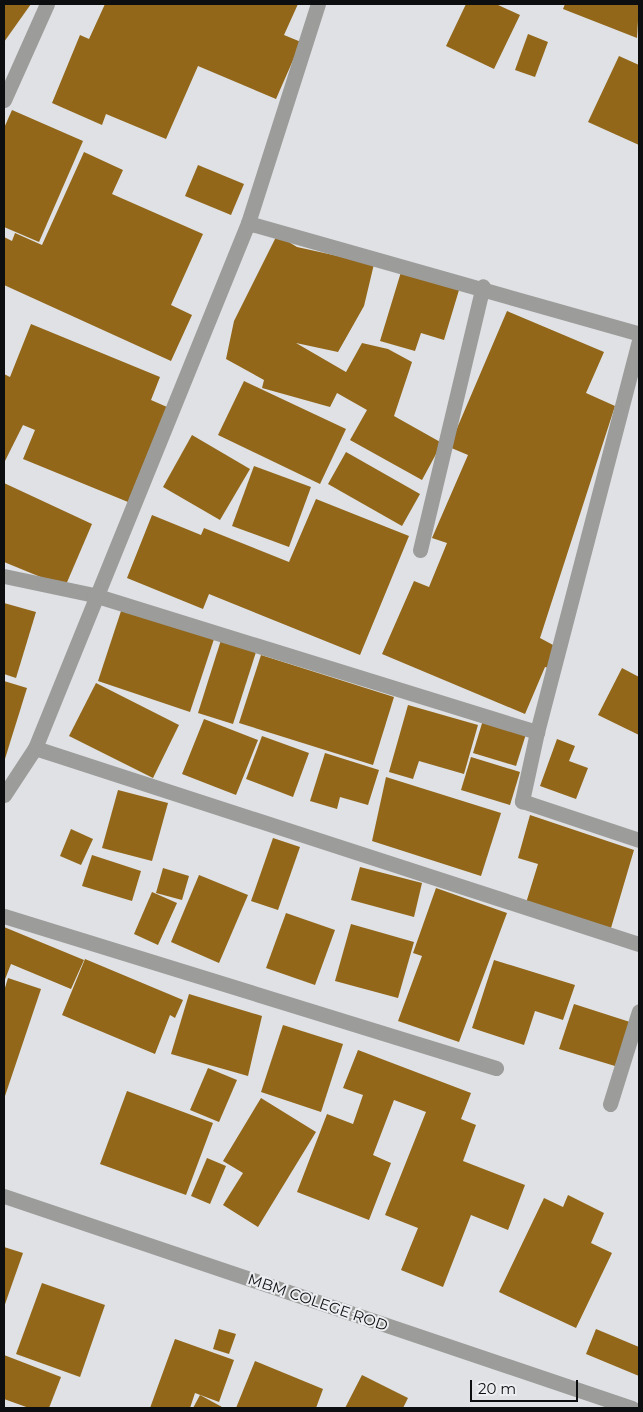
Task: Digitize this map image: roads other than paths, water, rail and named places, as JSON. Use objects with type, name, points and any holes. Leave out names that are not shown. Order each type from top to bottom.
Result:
[{"type":"street","points":[[4,100],[47,4]]},
{"type":"street","points":[[4,795],[35,748],[94,595],[248,223],[318,4]]},
{"type":"street","points":[[248,223],[483,286],[639,334]]},
{"type":"street","points":[[420,550],[483,286]]},
{"type":"street","points":[[639,341],[537,732],[522,801],[639,840]]},
{"type":"street","points":[[4,576],[94,595],[537,732]]},
{"type":"street","points":[[35,748],[639,944]]},
{"type":"street","points":[[4,916],[496,1068]]},
{"type":"street","points":[[610,1104],[639,1011]]},
{"type":"street","name":"MBM COLEGE ROD","points":[[4,1196],[632,1408]]}]
